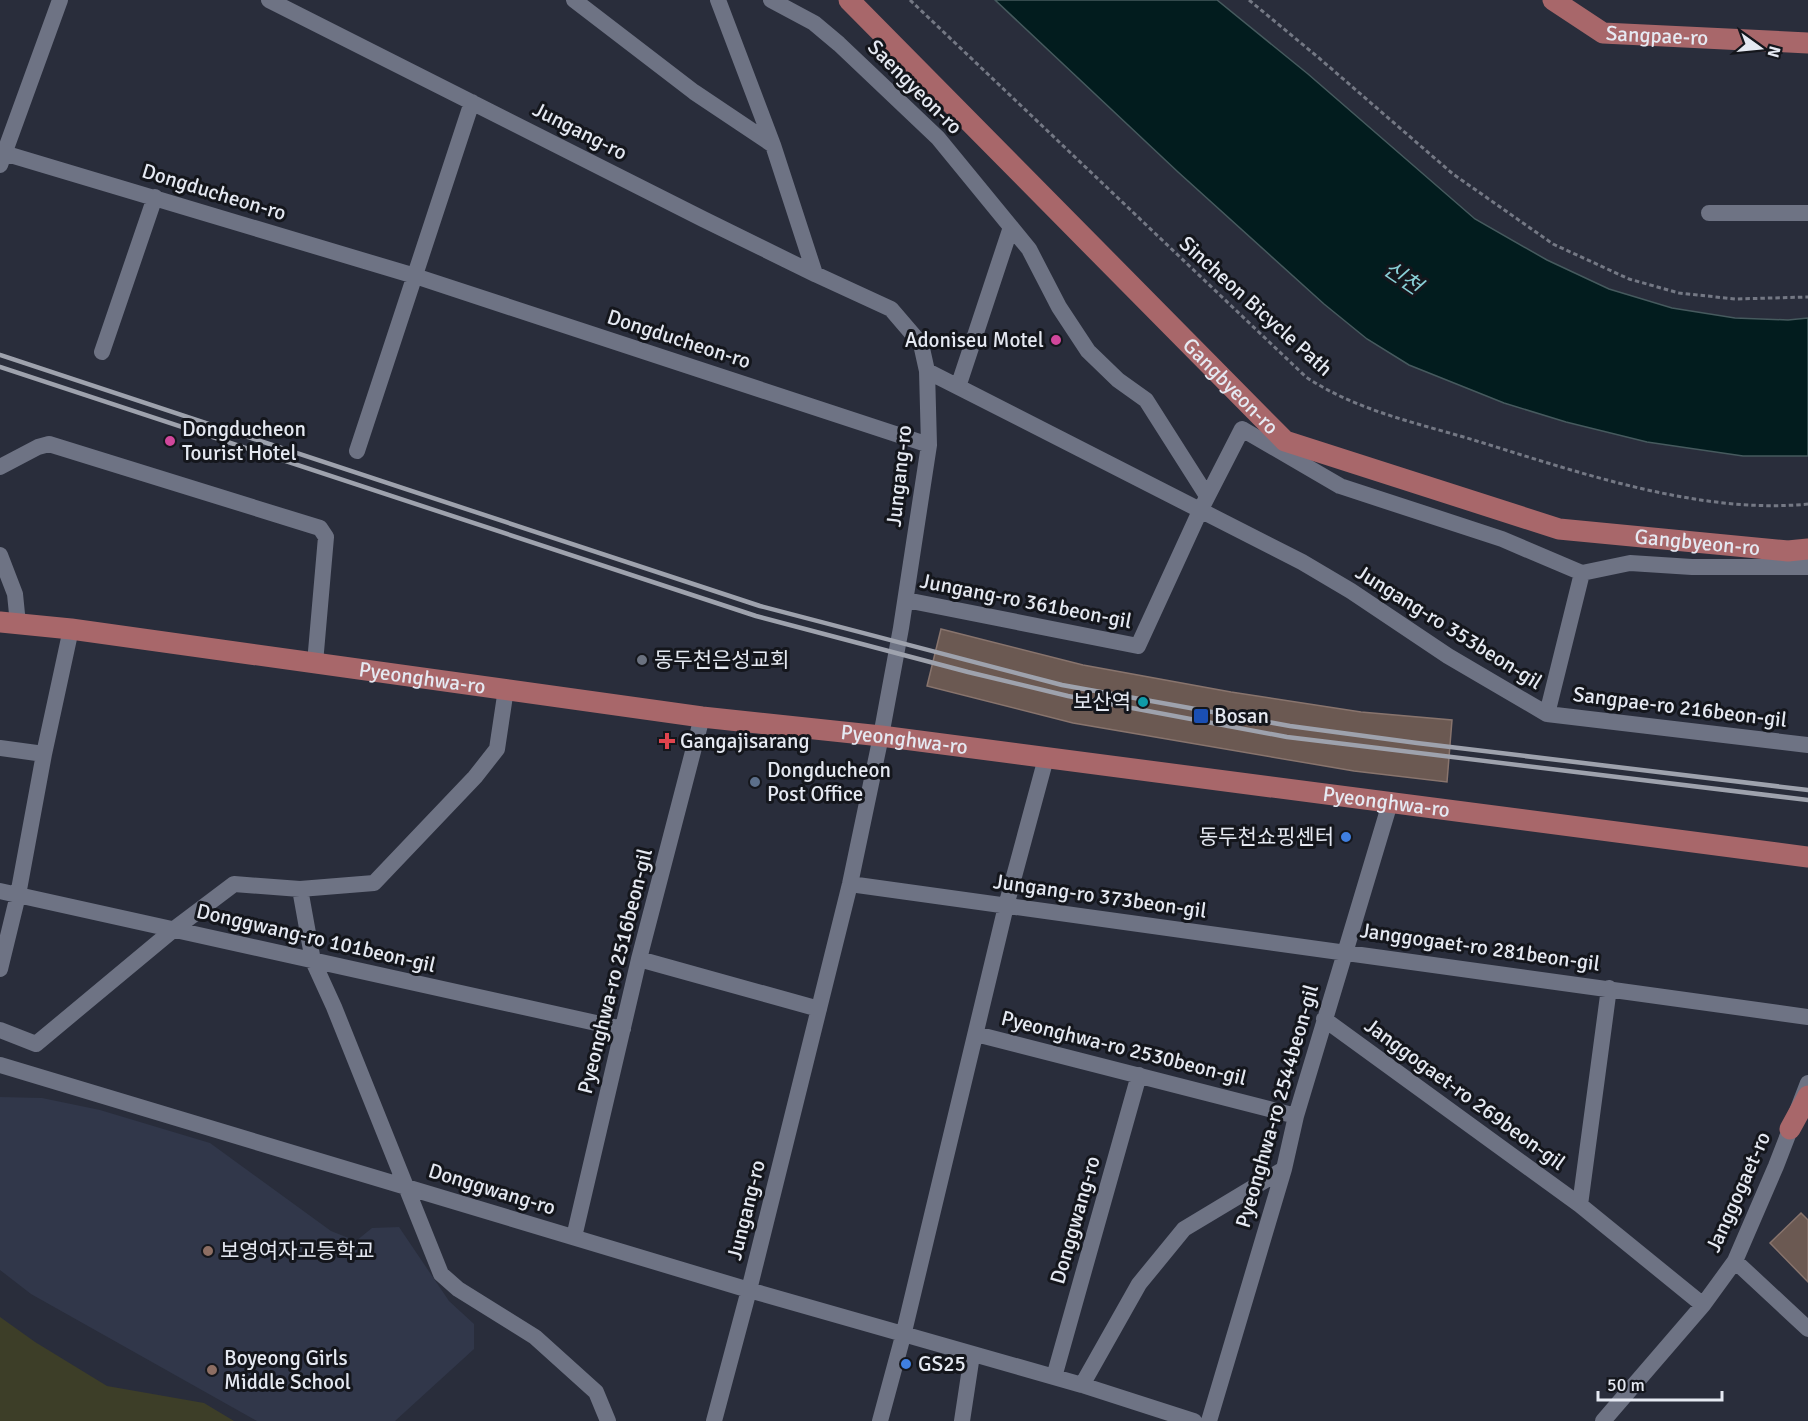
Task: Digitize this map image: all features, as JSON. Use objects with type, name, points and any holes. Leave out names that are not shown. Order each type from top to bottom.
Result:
[{"type":"main road","name":"Gangbyeon-ro","points":[[849,0],[1285,441],[1559,529],[1788,551],[1808,549]]},
{"type":"main road","name":"Sangpae-ro","points":[[1553,0],[1603,33],[1808,43]]},
{"type":"main road","name":"Pyeonghwa-ro","points":[[9,623],[71,629],[702,717],[881,736],[1390,803],[1806,861]]},
{"type":"main road","points":[[1790,1130],[1808,1096]]},
{"type":"street","points":[[1,156],[60,0]]},
{"type":"street","name":"Jungang-ro","points":[[269,0],[815,274],[891,309],[921,344],[927,371],[929,445],[906,600],[881,736],[850,884],[714,1421]]},
{"type":"street","points":[[574,0],[693,92],[773,145]]},
{"type":"street","points":[[718,0],[773,145],[815,274]]},
{"type":"street","name":"Saengyeon-ro","points":[[771,0],[814,23],[839,44],[938,138],[1011,227]]},
{"type":"street","points":[[357,451],[472,102]]},
{"type":"street","name":"Dongducheon-ro","points":[[1,156],[155,197],[415,276],[929,445]]},
{"type":"street","points":[[102,352],[155,197]]},
{"type":"street","points":[[1708,213],[1808,213]]},
{"type":"street","points":[[958,387],[1011,227]]},
{"type":"street","points":[[1011,227],[1029,249],[1059,307],[1088,351],[1118,380],[1146,400],[1203,504]]},
{"type":"street","name":"Jungang-ro 353beon-gil","points":[[927,371],[1203,504],[1352,591],[1448,656],[1547,714],[1582,573]]},
{"type":"street","points":[[1203,504],[1242,429],[1340,486],[1502,539],[1582,573],[1630,563],[1692,567],[1808,567]]},
{"type":"street","points":[[0,467],[38,447],[49,444],[320,528],[326,537],[326,544],[315,663]]},
{"type":"street","name":"Jungang-ro 361beon-gil","points":[[906,600],[1138,646],[1203,504]]},
{"type":"street","points":[[0,555],[15,594],[9,623]]},
{"type":"street","points":[[0,969],[18,895],[44,754],[71,629]]},
{"type":"street","points":[[0,1030],[36,1044],[173,930],[234,885],[300,889],[374,883],[475,777],[497,749],[506,689]]},
{"type":"street","name":"Sangpae-ro 216beon-gil","points":[[1547,714],[1808,745]]},
{"type":"street","name":"Pyeonghwa-ro 2516beon-gil","points":[[574,1237],[639,959],[702,717]]},
{"type":"street","points":[[0,748],[44,754]]},
{"type":"street","name":"Pyeonghwa-ro 2530beon-gil","points":[[880,1421],[903,1336],[1006,906],[1046,759]]},
{"type":"street","name":"Pyeonghwa-ro 2544beon-gil","points":[[1209,1421],[1284,1169],[1296,1116],[1324,1019],[1390,803]]},
{"type":"street","name":"Jungang-ro 373beon-gil","points":[[850,884],[1345,951]]},
{"type":"street","points":[[300,889],[313,961],[334,1007],[441,1274],[458,1289],[543,1344],[596,1392],[608,1421]]},
{"type":"street","name":"Donggwang-ro 101beon-gil","points":[[0,891],[623,1029]]},
{"type":"street","name":"Janggogaet-ro 281beon-gil","points":[[1345,951],[1808,1017]]},
{"type":"street","points":[[639,959],[819,1009]]},
{"type":"street","name":"Janggogaet-ro 281beon-gil","points":[[1595,1097],[1609,988]]},
{"type":"street","name":"Janggogaet-ro 269beon-gil","points":[[1324,1019],[1580,1205],[1703,1305]]},
{"type":"street","name":"Pyeonghwa-ro 2530beon-gil","points":[[976,1034],[1296,1116]]},
{"type":"street","name":"Donggwang-ro","points":[[0,1065],[903,1336],[1082,1385],[1194,1421]]},
{"type":"street","name":"Donggwang-ro","points":[[1054,1377],[1139,1075]]},
{"type":"street","name":"Janggogaet-ro","points":[[1603,1421],[1703,1305],[1735,1261],[1808,1083]]},
{"type":"street","name":"Janggogaet-ro 269beon-gil","points":[[1580,1205],[1595,1097]]},
{"type":"street","points":[[1082,1385],[1139,1284],[1184,1229],[1284,1169]]},
{"type":"street","points":[[1735,1261],[1808,1329]]},
{"type":"street","points":[[962,1421],[972,1355]]},
{"type":"path","name":"Sincheon Bicycle Path","points":[[910,0],[1306,377],[1327,391],[1351,402],[1410,421],[1639,488],[1714,501],[1781,507],[1808,504]]},
{"type":"path","points":[[1249,0],[1453,174],[1552,244],[1629,279],[1678,293],[1735,299],[1808,297]]},
{"type":"shaded area","name":"보영여자고등학교","points":[[0,1097],[42,1098],[100,1110],[210,1143],[331,1231],[356,1241],[372,1228],[399,1227],[449,1301],[474,1324],[474,1349],[395,1421],[257,1421],[31,1294],[0,1270]]},
{"type":"shaded area","points":[[0,1317],[35,1342],[107,1386],[204,1403],[234,1421],[0,1421]]},
{"type":"water","name":"신천","points":[[995,0],[1217,0],[1308,74],[1475,219],[1547,260],[1609,289],[1672,308],[1735,318],[1788,320],[1808,318],[1808,456],[1743,456],[1647,442],[1566,422],[1504,403],[1409,365],[1367,339],[1324,304],[1178,172]]},
{"type":"building","name":"보산역","points":[[941,629],[1083,665],[1231,692],[1361,712],[1452,720],[1447,782],[1354,771],[1073,723],[927,686]]},
{"type":"building","points":[[1801,1213],[1808,1220],[1808,1282],[1770,1243]]},
{"type":"railway","points":[[0,355],[760,606],[1062,685],[1290,726],[1808,790]]},
{"type":"railway","points":[[0,367],[756,616],[1068,696],[1287,737],[1808,800]]},
{"type":"place","name":"Adoniseu Motel","points":[[1056,340]]},
{"type":"place","name":"Dongducheon Tourist Hotel","points":[[170,441]]},
{"type":"place","name":"동두천은성교회","points":[[642,660]]},
{"type":"place","name":"보산역","points":[[1143,702]]},
{"type":"place","name":"Bosan","points":[[1201,716]]},
{"type":"place","name":"Gangajisarang","points":[[667,741]]},
{"type":"place","name":"Dongducheon Post Office","points":[[755,782]]},
{"type":"place","name":"동두천쇼핑센터","points":[[1346,837]]},
{"type":"place","name":"보영여자고등학교","points":[[208,1251]]},
{"type":"place","name":"GS25","points":[[906,1364]]},
{"type":"place","name":"Boyeong Girls Middle School","points":[[212,1370]]}]
